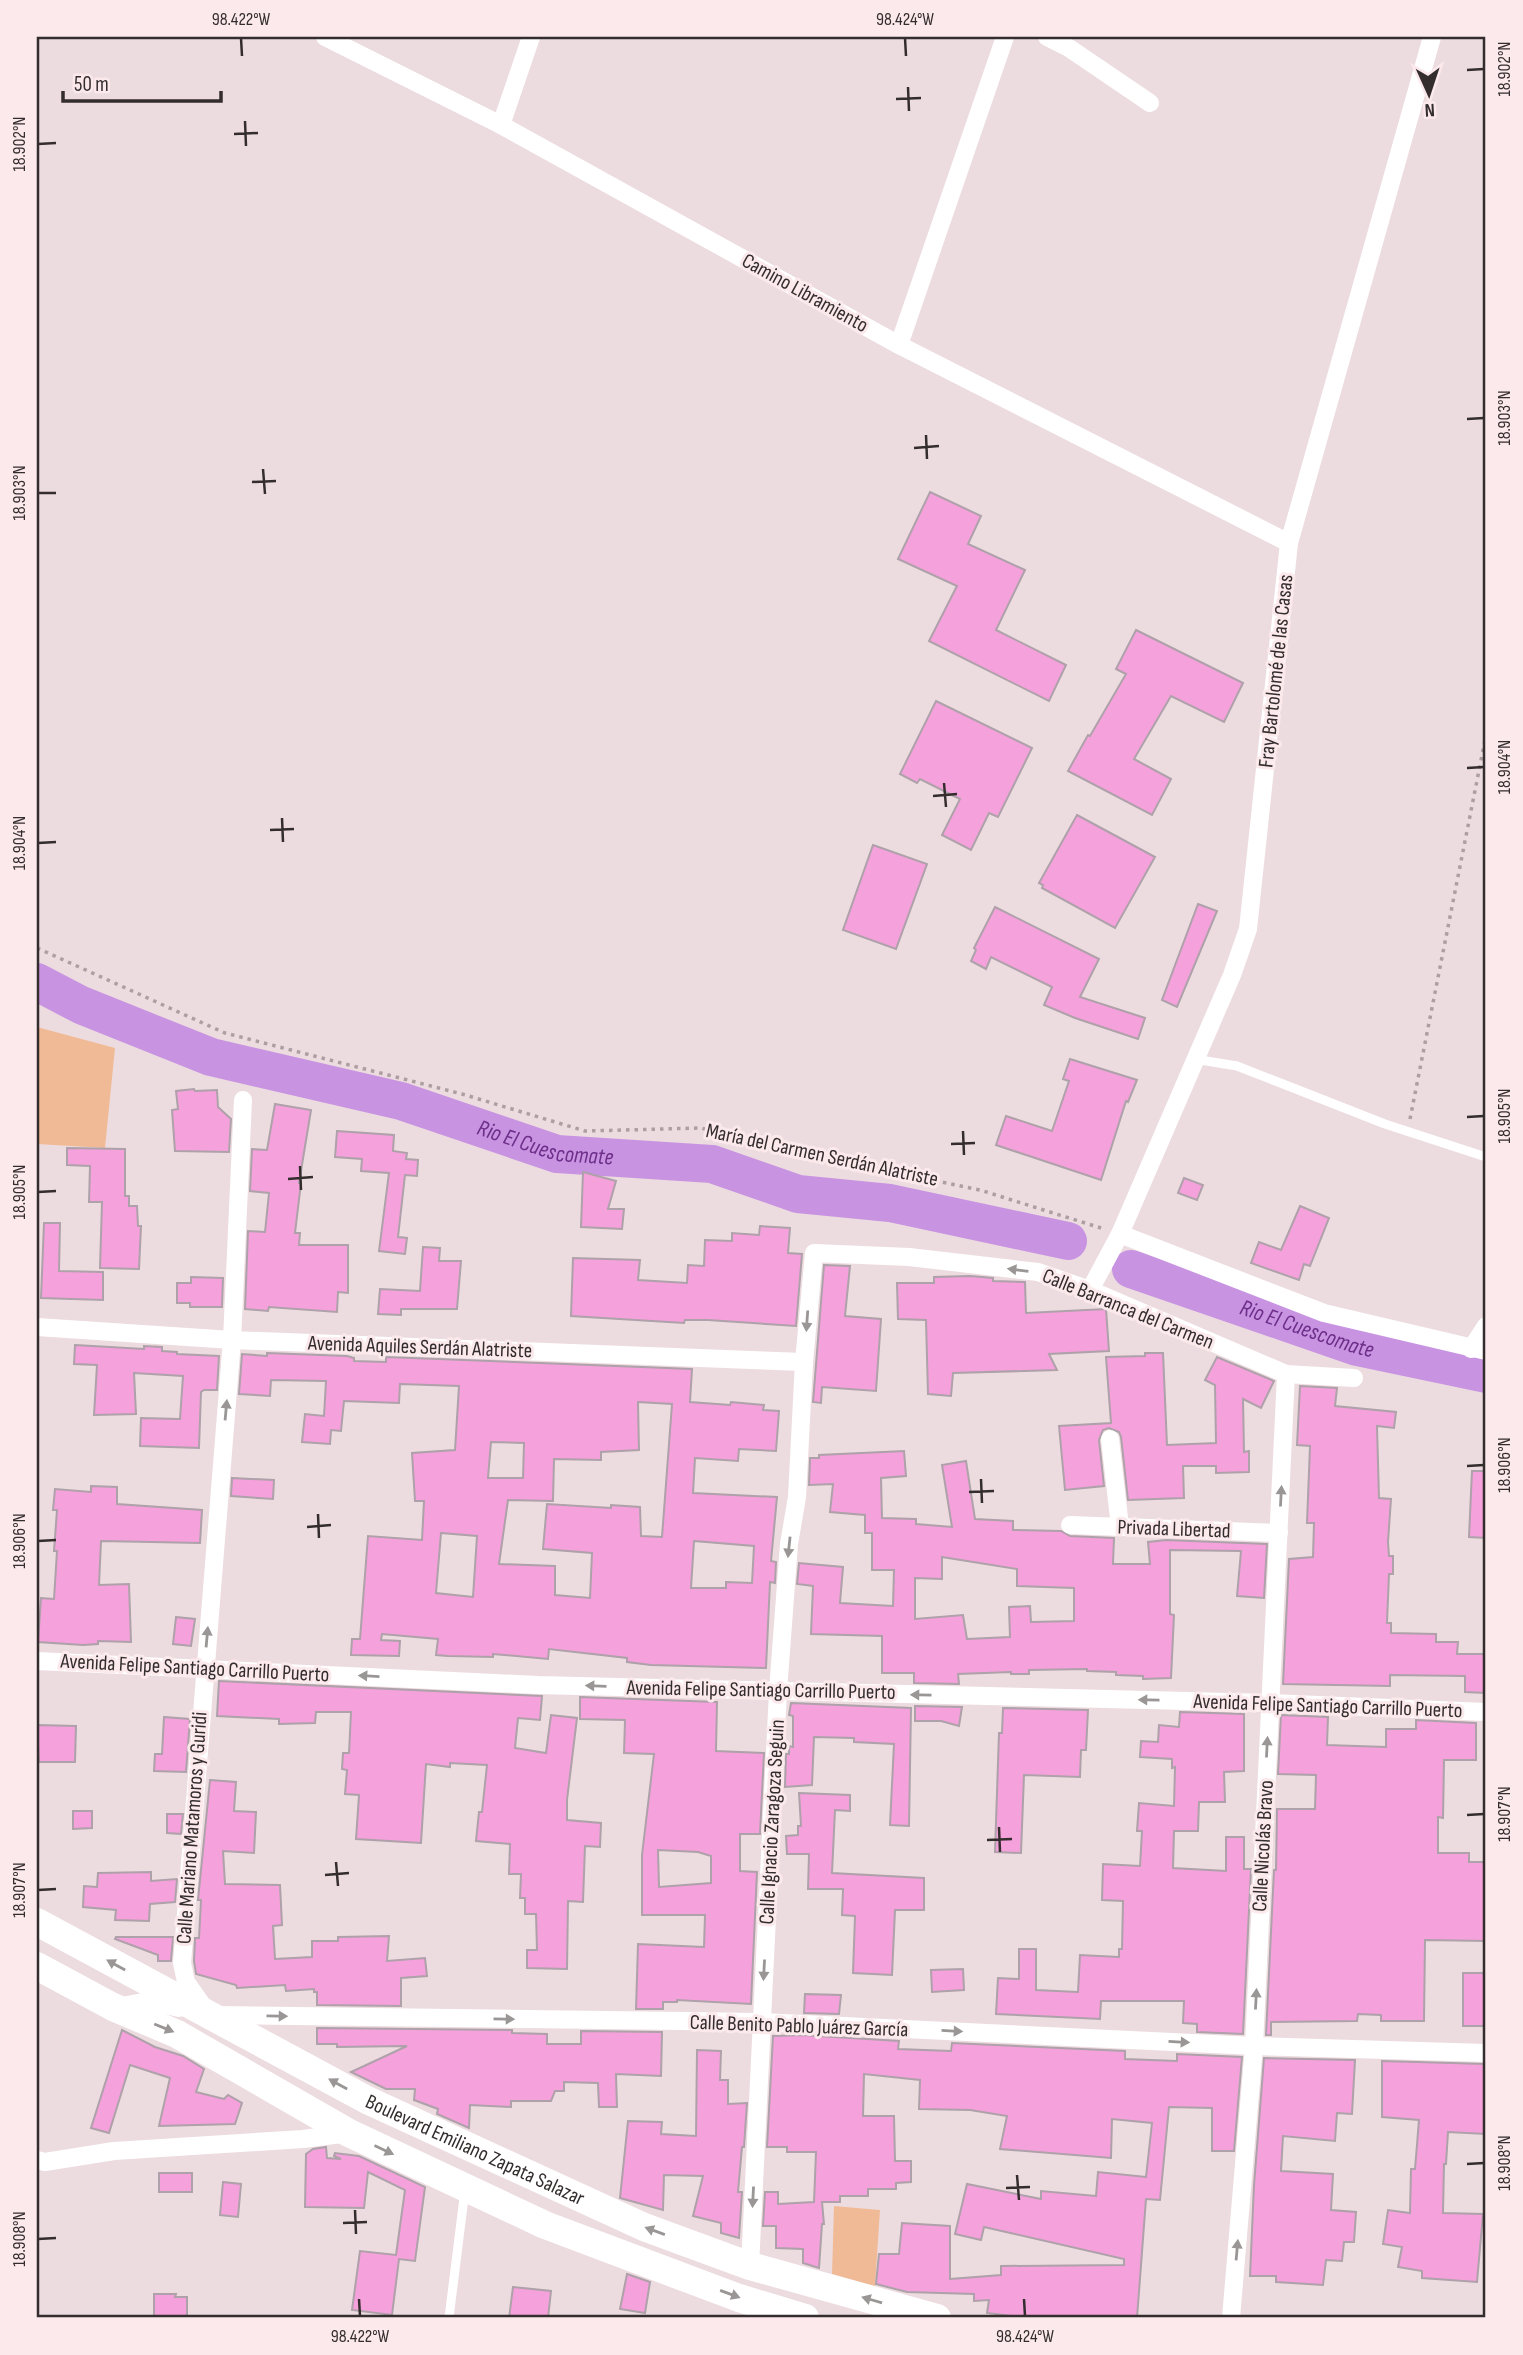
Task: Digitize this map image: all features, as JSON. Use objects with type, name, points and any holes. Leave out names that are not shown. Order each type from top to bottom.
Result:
[{"type":"main road","name":"Boulevard Emiliano Zapata Salazar","points":[[37,1922],[367,2100],[643,2227],[750,2266],[937,2318]]},
{"type":"main road","name":"Boulevard Emiliano Zapata Salazar","points":[[37,1966],[113,2007],[177,2034],[349,2133],[466,2189],[545,2225],[739,2298],[804,2318]]},
{"type":"main road","points":[[214,2056],[237,2028]]},
{"type":"street","name":"Camino Libramiento","points":[[325,37],[502,125],[899,345],[1289,543]]},
{"type":"street","points":[[502,125],[531,37]]},
{"type":"street","points":[[899,345],[1005,37]]},
{"type":"street","points":[[1047,37],[1072,42],[1150,103]]},
{"type":"street","name":"Fray Bartolomé de las Casas","points":[[1093,1284],[1117,1240],[1232,975],[1248,929],[1289,543],[1432,37]]},
{"type":"street","name":"Calle Mariano Matamoros y Guridi","points":[[208,2015],[187,1982],[182,1963],[232,1340],[243,1100]]},
{"type":"street","points":[[1117,1240],[1324,1313],[1479,1350],[1486,1326]]},
{"type":"street","name":"Calle Barranca del Carmen","points":[[814,1253],[909,1257],[1038,1272],[1093,1284],[1286,1374],[1354,1378]]},
{"type":"street","name":"Calle Ignacio Zaragoza Seguin","points":[[750,2266],[778,1691],[789,1544],[797,1497],[804,1362],[814,1253]]},
{"type":"street","name":"Avenida Aquiles Serdán Alatriste","points":[[37,1327],[232,1340],[804,1362]]},
{"type":"street","name":"Calle Nicolás Bravo","points":[[1231,2318],[1254,2046],[1286,1374]]},
{"type":"street","points":[[1110,1439],[1121,1527]]},
{"type":"street","name":"Privada Libertad","points":[[1070,1525],[1279,1533]]},
{"type":"street","name":"Avenida Felipe Santiago Carrillo Puerto","points":[[37,1661],[537,1685],[1269,1703],[1486,1712]]},
{"type":"street","name":"Calle Benito Pablo Juárez García","points":[[113,2007],[148,2001],[208,2015],[761,2022],[1254,2046],[1486,2053]]},
{"type":"street","points":[[37,2160],[45,2162],[114,2151],[290,2140],[349,2133]]},
{"type":"lane","points":[[1194,1059],[1237,1066],[1407,1131],[1486,1157]]},
{"type":"lane","points":[[449,2318],[466,2189]]},
{"type":"path","points":[[1407,1131],[1486,735]]},
{"type":"path","name":"María del Carmen Serdán Alatriste","points":[[37,948],[225,1033],[450,1090],[585,1130],[701,1128],[779,1148],[966,1187],[1054,1212],[1117,1240]]},
{"type":"shaded area","points":[[37,1027],[115,1048],[105,1148],[37,1144]]},
{"type":"shaded area","points":[[834,2206],[880,2210],[875,2286],[832,2274]]},
{"type":"building","points":[[930,492],[981,516],[968,544],[1025,570],[996,630],[1066,665],[1049,701],[929,641],[957,586],[898,559]]},
{"type":"building","points":[[1136,630],[1243,683],[1224,722],[1171,696],[1134,759],[1171,779],[1152,815],[1068,771],[1126,674],[1116,669]]},
{"type":"building","points":[[936,701],[1032,748],[998,817],[989,813],[971,850],[942,835],[960,799],[920,779],[917,783],[900,774]]},
{"type":"building","points":[[1077,815],[1155,857],[1115,928],[1042,888],[1043,885],[1039,883]]},
{"type":"building","points":[[873,845],[927,864],[896,949],[843,930]]},
{"type":"building","points":[[1198,904],[1217,911],[1177,1007],[1162,1000]]},
{"type":"building","points":[[995,907],[1099,959],[1080,997],[1145,1018],[1138,1039],[1044,1005],[1052,987],[991,957],[986,969],[971,961],[976,950],[974,948]]},
{"type":"building","points":[[1070,1059],[1137,1080],[1128,1102],[1126,1101],[1101,1180],[996,1145],[1006,1116],[1052,1131],[1069,1081],[1063,1079]]},
{"type":"building","points":[[217,1090],[218,1107],[231,1119],[229,1152],[175,1151],[172,1110],[178,1109],[176,1091]]},
{"type":"building","points":[[275,1104],[311,1110],[299,1183],[295,1233],[300,1233],[299,1245],[348,1245],[348,1293],[338,1292],[337,1312],[269,1307],[268,1311],[245,1309],[248,1231],[265,1232],[269,1193],[250,1191],[252,1149],[267,1150]]},
{"type":"building","points":[[337,1131],[394,1135],[393,1151],[407,1153],[406,1159],[418,1160],[417,1176],[405,1175],[398,1237],[407,1238],[405,1254],[379,1251],[389,1173],[361,1171],[362,1159],[335,1157]]},
{"type":"building","points":[[67,1148],[125,1149],[125,1196],[129,1196],[129,1206],[137,1206],[138,1226],[141,1226],[139,1269],[100,1268],[102,1202],[89,1202],[90,1166],[67,1165]]},
{"type":"building","points":[[583,1172],[616,1181],[608,1209],[624,1209],[622,1229],[581,1227]]},
{"type":"building","points":[[1184,1178],[1203,1185],[1197,1200],[1178,1193]]},
{"type":"building","points":[[1300,1206],[1329,1218],[1310,1266],[1304,1264],[1299,1280],[1251,1263],[1259,1242],[1281,1250]]},
{"type":"building","points":[[44,1223],[60,1223],[59,1271],[103,1272],[103,1300],[41,1298]]},
{"type":"building","points":[[760,1226],[790,1228],[788,1253],[802,1254],[796,1326],[571,1316],[573,1258],[640,1260],[638,1280],[687,1283],[688,1265],[704,1266],[705,1240],[732,1241],[732,1233],[759,1235]]},
{"type":"building","points":[[423,1247],[440,1248],[439,1261],[461,1261],[457,1309],[401,1309],[401,1315],[378,1314],[380,1289],[420,1291]]},
{"type":"building","points":[[824,1265],[850,1266],[845,1316],[881,1319],[876,1391],[822,1387],[821,1403],[813,1402]]},
{"type":"building","points":[[191,1277],[223,1278],[222,1307],[190,1307],[190,1303],[177,1303],[177,1283],[191,1283]]},
{"type":"building","points":[[934,1277],[993,1278],[993,1281],[1025,1282],[1026,1313],[1106,1309],[1109,1351],[1049,1354],[1057,1370],[953,1373],[951,1396],[928,1394],[926,1320],[898,1319],[897,1283],[934,1283]]},
{"type":"building","points":[[75,1345],[144,1349],[144,1346],[162,1347],[162,1351],[177,1354],[219,1356],[217,1390],[201,1392],[199,1448],[140,1446],[141,1418],[180,1419],[183,1376],[134,1373],[136,1414],[94,1415],[97,1365],[74,1364]]},
{"type":"building","points":[[267,1353],[347,1356],[354,1358],[354,1361],[386,1362],[386,1357],[692,1369],[690,1402],[764,1405],[763,1410],[779,1411],[776,1451],[739,1449],[738,1461],[695,1458],[693,1493],[777,1497],[771,1561],[776,1562],[775,1583],[770,1582],[766,1668],[651,1665],[627,1662],[627,1658],[549,1649],[548,1659],[493,1654],[493,1657],[436,1655],[438,1639],[382,1634],[381,1640],[400,1641],[399,1656],[351,1655],[352,1639],[360,1639],[368,1536],[422,1540],[424,1501],[415,1501],[412,1453],[455,1450],[459,1386],[400,1384],[399,1403],[344,1401],[341,1431],[331,1430],[330,1444],[302,1442],[305,1414],[324,1416],[326,1381],[271,1380],[270,1396],[239,1394],[242,1354],[267,1356]],"holes":[[[638,1402],[672,1404],[662,1537],[641,1536],[640,1507],[547,1504],[543,1549],[592,1553],[590,1598],[555,1595],[555,1566],[499,1564],[508,1500],[553,1501],[554,1459],[601,1460],[601,1452],[639,1450]],[[491,1442],[524,1443],[523,1478],[488,1478]],[[441,1533],[477,1536],[473,1597],[436,1593]],[[694,1541],[754,1546],[752,1583],[726,1582],[726,1588],[691,1588]]]},
{"type":"building","points":[[1145,1353],[1163,1353],[1167,1445],[1216,1443],[1215,1385],[1205,1380],[1217,1357],[1274,1381],[1261,1408],[1243,1399],[1244,1452],[1249,1451],[1249,1472],[1216,1473],[1216,1466],[1183,1466],[1184,1498],[1128,1500],[1121,1437],[1119,1432],[1109,1428],[1103,1430],[1099,1440],[1104,1486],[1065,1490],[1059,1426],[1111,1423],[1106,1357],[1145,1356]]},
{"type":"building","points":[[1300,1386],[1337,1388],[1335,1406],[1396,1412],[1394,1428],[1377,1426],[1379,1498],[1391,1499],[1388,1542],[1389,1556],[1393,1556],[1393,1574],[1389,1574],[1387,1623],[1391,1623],[1391,1633],[1436,1634],[1436,1642],[1458,1642],[1457,1654],[1486,1654],[1486,1693],[1465,1692],[1465,1676],[1390,1675],[1390,1686],[1283,1684],[1289,1559],[1313,1557],[1314,1523],[1307,1523],[1310,1446],[1297,1445]]},
{"type":"building","points":[[904,1451],[906,1476],[881,1478],[882,1518],[916,1519],[916,1524],[952,1527],[942,1465],[966,1461],[975,1519],[1013,1521],[1013,1530],[1061,1531],[1070,1536],[1114,1538],[1113,1564],[1150,1564],[1148,1542],[1166,1540],[1267,1544],[1264,1598],[1237,1596],[1241,1551],[1170,1550],[1170,1614],[1174,1615],[1171,1678],[1143,1679],[1143,1676],[1116,1675],[1116,1672],[1087,1669],[1029,1670],[1029,1674],[958,1674],[959,1684],[914,1683],[914,1673],[882,1673],[882,1636],[811,1634],[813,1586],[797,1584],[799,1563],[843,1567],[840,1603],[893,1606],[894,1570],[872,1570],[872,1533],[865,1533],[865,1515],[830,1512],[833,1484],[809,1485],[810,1458],[819,1458],[819,1455]],"holes":[[[942,1557],[1017,1569],[1017,1586],[1074,1588],[1074,1621],[1031,1622],[1030,1606],[1009,1607],[1010,1637],[967,1639],[963,1615],[915,1619],[915,1578],[942,1579]]]},
{"type":"building","points":[[1472,1471],[1486,1471],[1486,1538],[1469,1537]]},
{"type":"building","points":[[232,1478],[274,1480],[273,1499],[231,1496]]},
{"type":"building","points":[[91,1486],[117,1487],[117,1504],[202,1510],[200,1543],[101,1541],[99,1585],[129,1584],[131,1642],[98,1641],[98,1644],[83,1645],[38,1642],[41,1598],[54,1599],[57,1551],[54,1551],[57,1510],[53,1510],[55,1489],[91,1492]]},
{"type":"building","points":[[176,1617],[195,1619],[191,1646],[173,1644]]},
{"type":"building","points":[[219,1681],[542,1696],[540,1720],[518,1718],[515,1748],[546,1753],[551,1715],[577,1718],[567,1820],[601,1823],[600,1847],[585,1846],[583,1902],[568,1901],[567,1969],[527,1968],[527,1950],[537,1950],[536,1914],[525,1914],[525,1898],[520,1898],[521,1874],[509,1874],[510,1844],[476,1841],[487,1765],[450,1763],[450,1767],[426,1764],[421,1843],[356,1839],[359,1795],[345,1794],[347,1770],[342,1769],[343,1753],[349,1753],[351,1712],[316,1712],[315,1723],[279,1724],[279,1719],[217,1716]]},
{"type":"building","points":[[580,1697],[717,1702],[716,1751],[764,1753],[760,1834],[740,1834],[740,1871],[757,1872],[751,2004],[677,2000],[663,2002],[663,2009],[636,2009],[638,1944],[704,1947],[705,1915],[642,1915],[642,1855],[654,1754],[624,1753],[625,1720],[580,1719]],"holes":[[[658,1850],[698,1852],[711,1856],[711,1883],[659,1887]]]},
{"type":"building","points":[[791,1703],[911,1708],[909,1826],[890,1825],[894,1744],[854,1742],[854,1738],[814,1737],[812,1785],[785,1787],[786,1754],[789,1754],[789,1746],[793,1747],[793,1716],[789,1715]]},
{"type":"building","points":[[915,1706],[962,1707],[959,1726],[941,1721],[915,1721]]},
{"type":"building","points":[[1003,1708],[1088,1710],[1086,1750],[1081,1750],[1080,1777],[1024,1775],[1021,1853],[995,1852],[999,1733],[1002,1733]]},
{"type":"building","points":[[1180,1712],[1244,1714],[1244,1771],[1224,1772],[1225,1802],[1199,1802],[1198,1831],[1174,1831],[1173,1868],[1226,1871],[1226,1837],[1244,1837],[1244,1869],[1251,1869],[1243,2034],[1197,2032],[1197,2024],[1183,2023],[1184,2001],[1101,2001],[1100,2019],[996,2014],[998,1978],[1019,1979],[1019,1949],[1036,1949],[1036,1990],[1078,1992],[1080,1955],[1119,1957],[1119,1949],[1122,1949],[1123,1901],[1102,1900],[1103,1864],[1140,1866],[1142,1831],[1137,1831],[1139,1803],[1174,1806],[1175,1767],[1172,1768],[1172,1759],[1140,1757],[1141,1741],[1158,1742],[1159,1725],[1179,1727]]},
{"type":"building","points":[[1281,1715],[1328,1717],[1327,1745],[1386,1747],[1386,1729],[1416,1729],[1416,1720],[1476,1723],[1476,1760],[1444,1760],[1443,1818],[1438,1817],[1438,1853],[1469,1853],[1469,1862],[1486,1862],[1486,1941],[1425,1940],[1424,2021],[1381,2021],[1381,2015],[1358,2014],[1357,2021],[1271,2022],[1271,2035],[1266,2035],[1277,1809],[1315,1809],[1316,1775],[1278,1774]]},
{"type":"building","points":[[164,1717],[190,1719],[186,1772],[154,1771],[155,1754],[162,1754]]},
{"type":"building","points":[[37,1725],[76,1726],[75,1762],[39,1762]]},
{"type":"building","points":[[210,1780],[236,1782],[234,1811],[256,1812],[254,1853],[223,1851],[225,1884],[280,1885],[282,1925],[273,1926],[275,1959],[312,1957],[312,1941],[338,1941],[338,1937],[389,1936],[387,1961],[425,1958],[427,1976],[401,1978],[401,2006],[317,2005],[317,1992],[314,1992],[314,1989],[286,1991],[285,1985],[237,1988],[236,1985],[196,1974],[195,1938],[199,1938],[201,1900],[198,1900]]},
{"type":"building","points":[[799,1793],[850,1795],[850,1811],[835,1810],[832,1873],[924,1878],[924,1910],[895,1910],[892,1975],[853,1973],[855,1916],[842,1915],[843,1889],[808,1889],[809,1854],[787,1854],[786,1836],[798,1835],[798,1826],[801,1826]]},
{"type":"building","points":[[73,1811],[92,1811],[92,1828],[73,1829]]},
{"type":"building","points":[[167,1814],[183,1814],[181,1834],[167,1833]]},
{"type":"building","points":[[151,1872],[151,1881],[177,1879],[175,1902],[150,1904],[149,1921],[115,1920],[116,1910],[83,1907],[84,1886],[97,1887],[98,1873]]},
{"type":"building","points":[[173,1937],[171,1961],[158,1961],[158,1955],[115,1939]]},
{"type":"building","points":[[963,1969],[964,1990],[932,1992],[931,1970]]},
{"type":"building","points":[[1463,1973],[1485,1973],[1485,2026],[1463,2026]]},
{"type":"building","points":[[805,1994],[841,1995],[839,2014],[804,2013]]},
{"type":"building","points":[[317,2028],[512,2030],[512,2033],[547,2034],[547,2044],[581,2044],[581,2031],[662,2032],[661,2076],[616,2074],[617,2107],[599,2107],[598,2083],[564,2082],[564,2091],[555,2091],[551,2101],[511,2101],[511,2107],[470,2105],[469,2128],[437,2114],[438,2109],[414,2100],[415,2089],[386,2089],[351,2072],[407,2046],[337,2047],[337,2044],[317,2044]]},
{"type":"building","points":[[122,2030],[155,2047],[183,2056],[204,2069],[196,2092],[224,2099],[228,2095],[242,2103],[235,2124],[159,2126],[170,2078],[130,2065],[109,2133],[91,2128]]},
{"type":"building","points":[[803,2035],[899,2041],[898,2049],[951,2051],[952,2043],[1125,2051],[1125,2059],[1177,2061],[1177,2054],[1242,2057],[1234,2151],[1212,2151],[1212,2108],[1169,2107],[1160,2200],[1146,2199],[1137,2318],[1029,2318],[987,2313],[989,2300],[974,2301],[974,2294],[907,2292],[876,2284],[879,2254],[899,2254],[902,2223],[950,2226],[950,2279],[1001,2275],[1001,2266],[1124,2265],[1124,2259],[984,2227],[981,2240],[955,2234],[967,2184],[1041,2199],[1041,2191],[1096,2196],[1098,2172],[1146,2177],[1152,2123],[1112,2119],[1111,2158],[1000,2149],[1007,2116],[970,2110],[919,2109],[920,2080],[864,2074],[863,2116],[894,2116],[895,2161],[911,2161],[911,2182],[896,2183],[896,2189],[868,2189],[868,2196],[840,2196],[840,2202],[822,2202],[824,2224],[819,2268],[803,2263],[803,2249],[776,2248],[776,2226],[763,2226],[765,2192],[778,2192],[778,2204],[814,2202],[816,2152],[787,2152],[787,2147],[767,2147],[773,2036]]},
{"type":"building","points":[[697,2050],[721,2051],[720,2080],[728,2080],[728,2104],[747,2103],[738,2192],[742,2192],[739,2238],[721,2233],[721,2223],[693,2216],[703,2176],[664,2175],[663,2210],[620,2198],[628,2121],[662,2122],[661,2134],[696,2136]]},
{"type":"building","points":[[1264,2058],[1355,2060],[1352,2114],[1337,2113],[1335,2141],[1283,2136],[1281,2171],[1333,2174],[1331,2210],[1356,2212],[1354,2242],[1344,2242],[1342,2261],[1326,2260],[1323,2285],[1276,2282],[1276,2276],[1250,2276]]},
{"type":"building","points":[[1382,2061],[1486,2064],[1486,2134],[1448,2132],[1444,2164],[1443,2213],[1483,2214],[1477,2282],[1422,2278],[1422,2271],[1398,2267],[1402,2247],[1383,2244],[1388,2210],[1410,2213],[1411,2169],[1415,2169],[1419,2120],[1382,2117]]},
{"type":"building","points":[[326,2147],[327,2158],[341,2159],[334,2156],[335,2153],[359,2156],[425,2187],[415,2261],[399,2259],[392,2315],[352,2310],[360,2251],[396,2255],[405,2190],[368,2172],[364,2208],[305,2207],[306,2154],[313,2149]]},
{"type":"building","points":[[159,2173],[192,2173],[192,2192],[159,2192]]},
{"type":"building","points":[[223,2182],[241,2184],[238,2217],[220,2215]]},
{"type":"building","points":[[627,2274],[650,2282],[645,2313],[620,2309]]},
{"type":"building","points":[[513,2287],[551,2291],[548,2318],[509,2318]]},
{"type":"building","points":[[154,2294],[187,2297],[187,2316],[154,2317]]},
{"type":"waterway","name":"Rio El Cuescomate","points":[[37,982],[81,1005],[211,1057],[401,1101],[557,1154],[712,1164],[798,1194],[890,1203],[1068,1241]]},
{"type":"waterway","name":"Rio El Cuescomate","points":[[1131,1269],[1357,1347],[1486,1374]]}]
